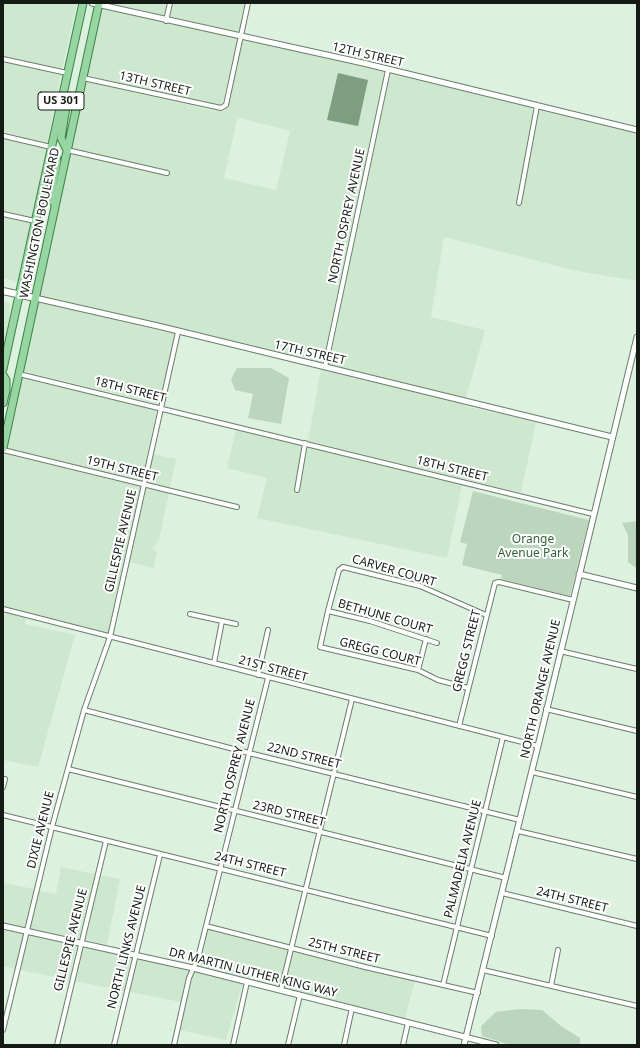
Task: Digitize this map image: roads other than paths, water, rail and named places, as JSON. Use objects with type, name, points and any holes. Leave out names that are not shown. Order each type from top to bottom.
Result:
[{"type":"main road","name":"WASHINGTON BOULEVARD","points":[[3,369],[83,3]]},
{"type":"main road","name":"WASHINGTON BOULEVARD","points":[[3,449],[83,78],[97,3]]},
{"type":"main road","points":[[62,95],[66,107],[61,138],[67,150]]},
{"type":"main road","points":[[51,147],[55,153],[57,161],[50,198],[55,204]]},
{"type":"main road","name":"17TH STREET","points":[[3,291],[35,298]]},
{"type":"main road","points":[[3,375],[6,380],[3,403]]},
{"type":"street","name":"12TH STREET","points":[[97,3],[166,21],[241,36],[388,70],[637,130]]},
{"type":"street","points":[[166,21],[170,3]]},
{"type":"street","points":[[241,36],[248,3]]},
{"type":"street","name":"13TH STREET","points":[[83,78],[214,108],[224,107],[226,105],[241,36]]},
{"type":"street","points":[[3,59],[67,73]]},
{"type":"street","name":"NORTH OSPREY AVENUE","points":[[325,367],[388,70]]},
{"type":"street","points":[[519,203],[537,106]]},
{"type":"street","points":[[4,136],[51,147]]},
{"type":"street","points":[[67,150],[167,173]]},
{"type":"street","points":[[3,214],[35,221]]},
{"type":"street","name":"17TH STREET","points":[[35,298],[612,437]]},
{"type":"street","name":"GILLESPIE AVENUE","points":[[110,637],[178,332]]},
{"type":"street","name":"NORTH ORANGE AVENUE","points":[[464,1045],[518,831],[546,708],[637,337]]},
{"type":"street","name":"18TH STREET","points":[[19,374],[593,514]]},
{"type":"street","points":[[297,490],[306,443]]},
{"type":"street","name":"19TH STREET","points":[[3,449],[237,507]]},
{"type":"street","name":"CARVER COURT","points":[[328,611],[340,568],[344,567],[420,586],[486,616]]},
{"type":"street","points":[[579,574],[637,588]]},
{"type":"street","name":"GREGG STREET","points":[[459,726],[494,585],[497,582],[573,600]]},
{"type":"street","name":"21ST STREET","points":[[3,609],[538,746]]},
{"type":"street","name":"BETHUNE COURT","points":[[328,611],[370,621],[437,643]]},
{"type":"street","name":"GREGG COURT","points":[[328,611],[320,647],[418,670],[438,680],[468,688]]},
{"type":"street","points":[[190,614],[236,624]]},
{"type":"street","points":[[214,663],[222,621]]},
{"type":"street","points":[[258,675],[268,630]]},
{"type":"street","name":"DIXIE AVENUE","points":[[3,1030],[52,827],[84,710],[110,637]]},
{"type":"street","points":[[418,670],[426,639]]},
{"type":"street","points":[[560,651],[637,669]]},
{"type":"street","name":"NORTH OSPREY AVENUE","points":[[174,1045],[189,978],[198,958],[268,678]]},
{"type":"street","points":[[281,990],[352,699]]},
{"type":"street","points":[[546,708],[637,731]]},
{"type":"street","name":"22ND STREET","points":[[84,710],[249,753],[520,820]]},
{"type":"street","name":"PALMADELIA AVENUE","points":[[443,985],[503,737]]},
{"type":"street","name":"23RD STREET","points":[[68,769],[506,878]]},
{"type":"street","points":[[532,772],[637,797]]},
{"type":"street","points":[[3,787],[5,779]]},
{"type":"street","name":"24TH STREET","points":[[3,815],[492,936]]},
{"type":"street","points":[[518,831],[637,859]]},
{"type":"street","name":"GILLESPIE AVENUE","points":[[57,1045],[80,942],[106,841]]},
{"type":"street","name":"NORTH LINKS AVENUE","points":[[114,1045],[160,855]]},
{"type":"street","name":"24TH STREET","points":[[502,893],[637,926]]},
{"type":"street","name":"DR MARTIN LUTHER KING WAY","points":[[3,926],[136,954],[496,1045]]},
{"type":"street","name":"25TH STREET","points":[[206,926],[478,993]]},
{"type":"street","points":[[551,986],[558,950]]},
{"type":"street","points":[[484,970],[637,1006]]},
{"type":"street","points":[[233,1045],[247,982]]},
{"type":"street","points":[[288,1045],[300,995]]},
{"type":"street","points":[[344,1045],[352,1008]]},
{"type":"street","points":[[403,1045],[408,1022]]},
{"type":"park label","name":"Orange Avenue Park","points":[[533,547]]}]
